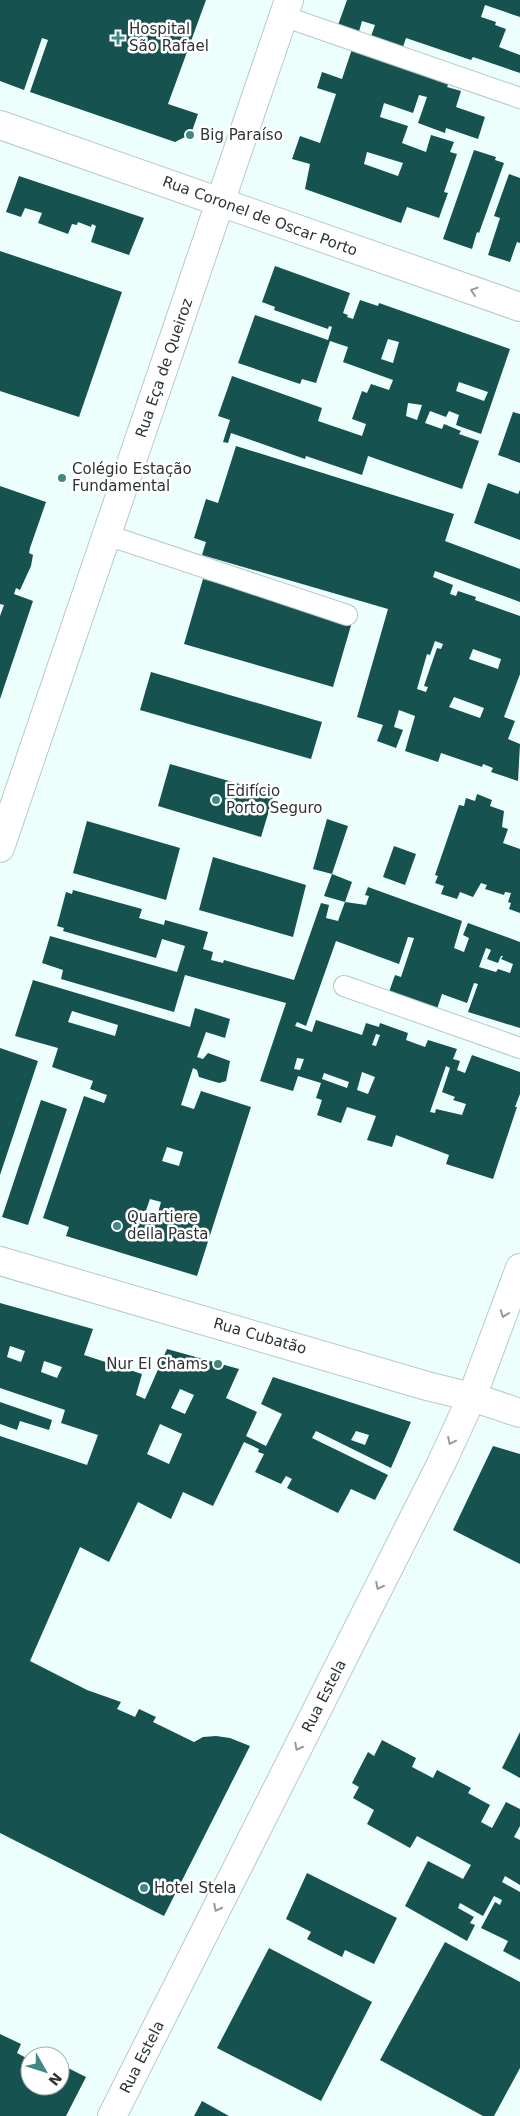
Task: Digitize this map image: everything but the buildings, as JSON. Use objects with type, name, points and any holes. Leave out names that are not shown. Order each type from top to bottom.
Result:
[{"type":"street","name":"Rua Eça de Queiroz","points":[[0,848],[286,8]]},
{"type":"street","name":"Rua Coronel de Oscar Porto","points":[[0,125],[520,307]]},
{"type":"street","name":"Rua Cubatão","points":[[0,1261],[427,1386],[472,1397],[520,1413]]},
{"type":"street","name":"Rua Estela","points":[[112,2116],[441,1464],[472,1397],[520,1268]]},
{"type":"lane","points":[[286,8],[520,98]]},
{"type":"lane","points":[[107,534],[347,615]]},
{"type":"lane","points":[[344,986],[520,1048]]},
{"type":"place","name":"Hospital São Rafael","points":[[118,38]]},
{"type":"place","name":"Big Paraíso","points":[[190,135]]},
{"type":"place","name":"Colégio Estação Fundamental","points":[[62,478]]},
{"type":"place","name":"Edifício Porto Seguro","points":[[216,800]]},
{"type":"place","name":"Quartiere della Pasta","points":[[117,1226]]},
{"type":"place","name":"Nur El Chams","points":[[218,1364]]},
{"type":"place","name":"Hotel Stela","points":[[144,1888]]}]
